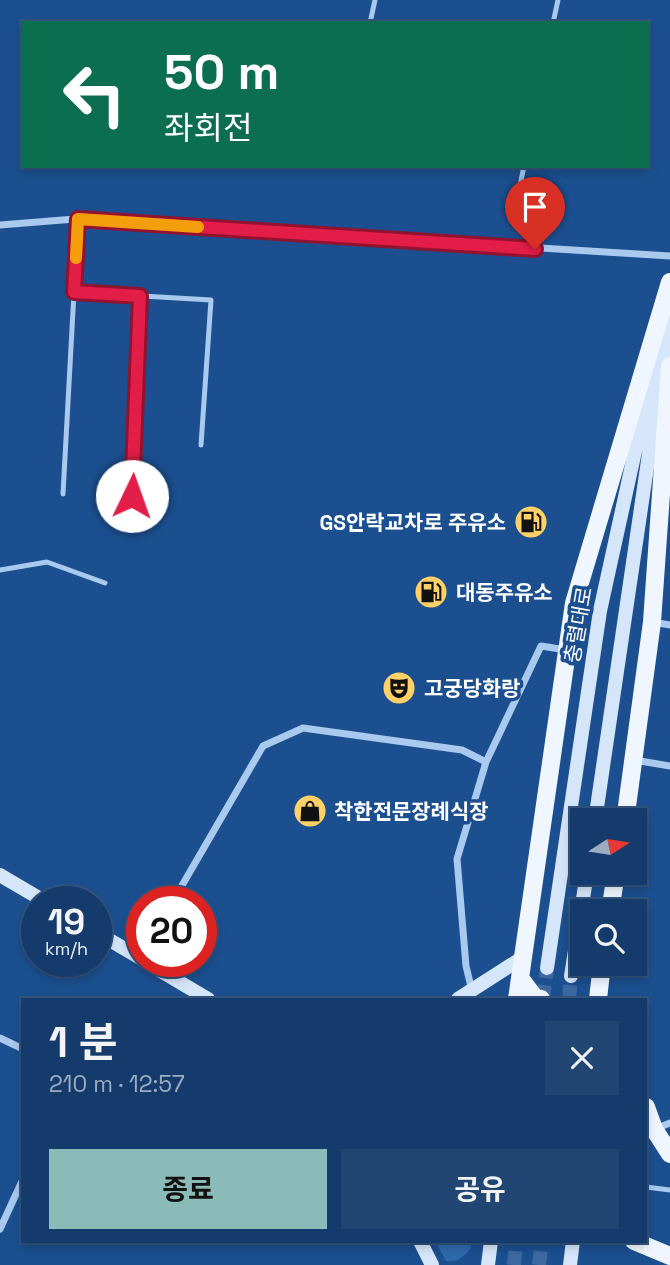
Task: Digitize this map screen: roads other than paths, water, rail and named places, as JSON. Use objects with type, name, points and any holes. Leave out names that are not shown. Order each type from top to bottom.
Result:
[{"type":"main road","points":[[517,998],[574,603],[670,282]]},
{"type":"main road","name":"충렬대로","points":[[547,968],[600,611],[670,292]]},
{"type":"main road","points":[[597,808],[670,311]]},
{"type":"main road","points":[[627,808],[661,623],[670,366]]},
{"type":"main road","points":[[0,875],[21,887]]},
{"type":"main road","points":[[460,998],[522,958]]},
{"type":"main road","points":[[172,977],[206,998]]},
{"type":"main road","points":[[520,978],[535,998]]},
{"type":"main road","points":[[647,1108],[662,1126],[670,1154]]},
{"type":"main road","points":[[421,1243],[432,1265]]},
{"type":"main road","points":[[488,1265],[491,1243]]},
{"type":"main road","points":[[570,1265],[573,1243]]},
{"type":"main road","points":[[639,1243],[670,1256]]},
{"type":"street","points":[[0,225],[78,219],[670,256]]},
{"type":"street","points":[[472,991],[466,966],[457,859],[486,762],[541,646],[567,650]]},
{"type":"street","points":[[182,886],[263,746],[303,728],[462,750],[486,762]]},
{"type":"street","points":[[634,760],[670,766]]},
{"type":"street","points":[[0,1038],[21,1048]]},
{"type":"street","points":[[0,1229],[21,1183]]},
{"type":"lane","points":[[370,21],[375,0]]},
{"type":"lane","points":[[553,21],[558,0]]},
{"type":"lane","points":[[515,210],[524,168]]},
{"type":"lane","points":[[63,494],[78,219]]},
{"type":"lane","points":[[74,292],[211,300],[201,445]]},
{"type":"lane","points":[[132,496],[140,296]]},
{"type":"lane","points":[[0,570],[47,562],[105,583]]},
{"type":"lane","points":[[647,1187],[670,1190]]},
{"type":"tunnel","points":[[543,998],[547,968]]},
{"type":"tunnel","points":[[569,998],[571,976]]},
{"type":"tunnel","points":[[514,1265],[516,1243]]},
{"type":"tunnel","points":[[539,1265],[542,1243]]},
{"type":"place","name":"GS안락교차로 주유소","points":[[531,522]]},
{"type":"place","name":"대동주유소","points":[[431,592]]},
{"type":"place","name":"고궁당화랑","points":[[399,688]]},
{"type":"place","name":"착한전문장례식장","points":[[310,811]]}]
